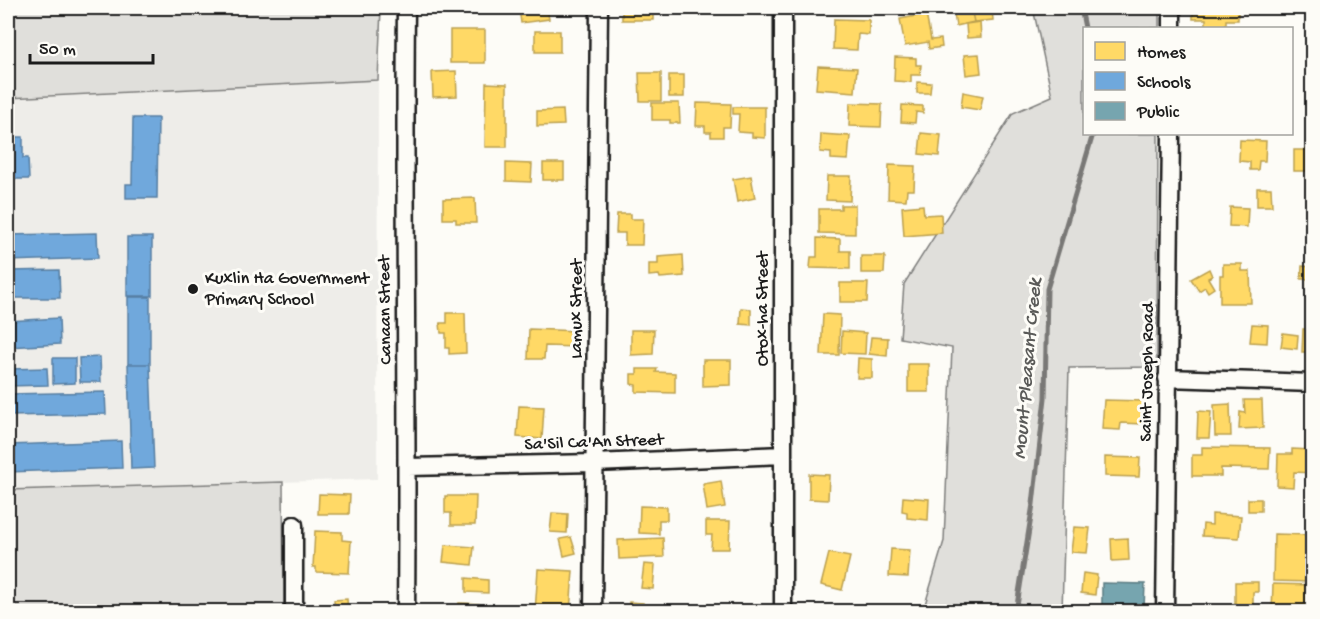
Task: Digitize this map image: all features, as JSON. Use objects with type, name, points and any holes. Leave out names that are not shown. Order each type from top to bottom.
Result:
[{"type":"street","name":"Canaan Street","points":[[406,8],[404,166],[406,612]]},
{"type":"street","name":"Lamux Street","points":[[593,612],[599,8]]},
{"type":"street","name":"Otox-ha Street","points":[[783,8],[783,612]]},
{"type":"street","points":[[1172,8],[1172,27]]},
{"type":"street","name":"Saint Joseph Road","points":[[1165,612],[1171,135]]},
{"type":"street","points":[[1167,378],[1312,383]]},
{"type":"street","name":"Sa'Sil Ca'An Street","points":[[407,467],[595,464],[782,454]]},
{"type":"street","points":[[294,525],[294,612]]},
{"type":"shaded area","points":[[8,8],[381,8],[378,80],[8,98]]},
{"type":"shaded area","points":[[1033,8],[1159,8],[1159,27],[1083,27],[1083,135],[1158,135],[1157,367],[1069,368],[1062,611],[923,611],[944,541],[952,348],[900,338],[904,284],[1013,113],[1052,96]]},
{"type":"shaded area","name":"Kuxlin Ha Government Primary School","points":[[378,80],[377,479],[8,490],[8,98]]},
{"type":"shaded area","points":[[283,482],[284,611],[8,611],[8,490]]},
{"type":"building: Homes","points":[[519,8],[547,8],[549,19],[521,23]]},
{"type":"building: Homes","points":[[622,8],[653,8],[653,20],[622,20]]},
{"type":"building: Homes","points":[[953,8],[971,8],[974,22],[956,26]]},
{"type":"building: Homes","points":[[971,8],[992,8],[993,20],[974,22]]},
{"type":"building: Homes","points":[[1193,8],[1238,8],[1238,20],[1226,20],[1226,26],[1206,26],[1206,19],[1193,19]]},
{"type":"building: Homes","points":[[926,14],[931,40],[941,39],[942,47],[929,49],[928,42],[905,46],[900,19]]},
{"type":"building: Homes","points":[[834,19],[869,20],[869,35],[858,34],[857,50],[833,49]]},
{"type":"building: Homes","points":[[980,22],[981,37],[967,38],[966,24]]},
{"type":"building: Homes","points":[[450,30],[485,30],[485,63],[450,63]]},
{"type":"building: Homes","points":[[535,31],[560,31],[560,52],[535,52]]},
{"type":"building: Homes","points":[[979,54],[981,73],[966,75],[964,55]]},
{"type":"building: Homes","points":[[895,57],[916,58],[916,65],[921,65],[920,75],[911,75],[911,82],[894,81]]},
{"type":"building: Homes","points":[[818,66],[857,68],[855,92],[816,89]]},
{"type":"building: Homes","points":[[456,71],[457,96],[433,97],[432,72]]},
{"type":"building: Homes","points":[[639,73],[661,73],[661,101],[640,101]]},
{"type":"building: Homes","points":[[669,75],[684,75],[684,97],[669,97]]},
{"type":"building: Homes","points":[[917,82],[931,83],[930,93],[917,93]]},
{"type":"building: Homes","points":[[486,83],[507,84],[507,147],[485,147]]},
{"type":"building: Homes","points":[[963,92],[983,96],[980,110],[961,107]]},
{"type":"building: Homes","points":[[652,103],[679,103],[680,123],[670,123],[670,120],[652,120]]},
{"type":"building: Homes","points":[[697,103],[731,104],[730,127],[723,127],[723,137],[711,137],[711,132],[705,132],[705,126],[696,126]]},
{"type":"building: Homes","points":[[850,103],[882,104],[881,127],[849,126]]},
{"type":"building: Homes","points":[[902,105],[923,106],[923,113],[916,112],[915,123],[901,122]]},
{"type":"building: Homes","points":[[733,107],[765,107],[765,138],[752,137],[752,133],[738,132],[739,114],[733,114]]},
{"type":"building: Homes","points":[[563,110],[564,125],[537,126],[537,111]]},
{"type":"building: Homes","points":[[921,133],[941,135],[939,156],[919,154]]},
{"type":"building: Homes","points":[[821,134],[850,136],[848,160],[831,159],[831,153],[820,152]]},
{"type":"building: Homes","points":[[1240,140],[1266,141],[1265,161],[1259,161],[1258,170],[1250,170],[1250,162],[1239,161]]},
{"type":"building: Homes","points":[[1294,150],[1312,150],[1312,171],[1294,171]]},
{"type":"building: Homes","points":[[506,163],[532,164],[531,182],[506,181]]},
{"type":"building: Homes","points":[[543,163],[564,163],[564,180],[543,180]]},
{"type":"building: Homes","points":[[889,165],[915,166],[914,190],[907,190],[906,200],[888,199]]},
{"type":"building: Homes","points":[[751,176],[755,198],[737,202],[733,179]]},
{"type":"building: Homes","points":[[827,176],[851,176],[850,201],[826,200]]},
{"type":"building: Homes","points":[[1257,188],[1271,188],[1272,206],[1257,206]]},
{"type":"building: Homes","points":[[475,198],[476,223],[456,223],[456,219],[443,219],[443,199]]},
{"type":"building: Homes","points":[[841,205],[855,205],[855,234],[819,233],[819,209],[841,209]]},
{"type":"building: Homes","points":[[923,205],[924,215],[941,214],[942,233],[904,236],[902,207]]},
{"type":"building: Homes","points":[[1230,207],[1248,208],[1247,227],[1229,226]]},
{"type":"building: Homes","points":[[617,214],[631,214],[631,219],[643,219],[642,245],[625,245],[625,233],[616,233]]},
{"type":"building: Homes","points":[[817,238],[840,239],[840,251],[850,251],[850,269],[810,268],[811,257],[817,257]]},
{"type":"building: Homes","points":[[683,255],[684,276],[660,278],[659,275],[649,276],[649,264],[658,264],[658,257]]},
{"type":"building: Homes","points":[[861,256],[885,256],[884,273],[861,273]]},
{"type":"building: Homes","points":[[1223,264],[1242,264],[1242,271],[1250,271],[1251,303],[1220,303],[1220,275],[1223,275]]},
{"type":"building: Homes","points":[[1302,266],[1312,267],[1312,294],[1308,294],[1308,279],[1301,279]]},
{"type":"building: Homes","points":[[1209,269],[1212,276],[1208,278],[1214,288],[1208,292],[1205,287],[1199,291],[1191,279]]},
{"type":"building: Homes","points":[[840,283],[868,283],[867,302],[840,302]]},
{"type":"building: Homes","points":[[741,308],[751,309],[751,325],[740,324]]},
{"type":"building: Homes","points":[[447,313],[465,313],[466,353],[449,354],[449,348],[446,348],[446,333],[441,333],[440,323],[447,323]]},
{"type":"building: Homes","points":[[823,314],[840,315],[839,355],[821,355]]},
{"type":"building: Homes","points":[[1252,324],[1268,325],[1267,343],[1250,342]]},
{"type":"building: Homes","points":[[529,329],[578,331],[578,347],[545,346],[544,359],[528,359]]},
{"type":"building: Homes","points":[[1303,329],[1312,329],[1312,352],[1302,352]]},
{"type":"building: Homes","points":[[631,330],[654,330],[653,354],[631,355]]},
{"type":"building: Homes","points":[[842,331],[866,333],[865,354],[841,353]]},
{"type":"building: Homes","points":[[1283,333],[1298,335],[1297,349],[1281,347]]},
{"type":"building: Homes","points":[[871,337],[888,338],[887,356],[869,354]]},
{"type":"building: Homes","points":[[858,358],[872,359],[872,378],[857,378]]},
{"type":"building: Homes","points":[[703,360],[731,360],[731,385],[703,386]]},
{"type":"building: Homes","points":[[908,364],[929,364],[929,392],[908,392]]},
{"type":"building: Homes","points":[[637,369],[657,369],[656,372],[675,373],[675,393],[636,392],[636,385],[631,384],[631,374],[637,374]]},
{"type":"building: Homes","points":[[1104,400],[1144,401],[1143,424],[1121,423],[1120,430],[1102,429]]},
{"type":"building: Homes","points":[[1244,400],[1262,400],[1263,428],[1239,429],[1240,412],[1245,413]]},
{"type":"building: Homes","points":[[1230,404],[1231,436],[1215,436],[1214,405]]},
{"type":"building: Homes","points":[[519,406],[544,407],[542,439],[517,437]]},
{"type":"building: Homes","points":[[1198,411],[1211,412],[1209,438],[1197,438]]},
{"type":"building: Homes","points":[[1202,447],[1270,448],[1269,469],[1221,468],[1221,476],[1192,476],[1192,455],[1202,455]]},
{"type":"building: Homes","points":[[1292,449],[1312,450],[1312,473],[1294,472],[1293,487],[1277,486],[1278,454],[1292,454]]},
{"type":"building: Homes","points":[[1105,457],[1140,458],[1139,477],[1105,476]]},
{"type":"building: Homes","points":[[809,474],[829,475],[828,500],[809,499]]},
{"type":"building: Homes","points":[[721,481],[725,507],[707,510],[703,484]]},
{"type":"building: Homes","points":[[319,494],[350,495],[349,514],[318,514]]},
{"type":"building: Homes","points":[[445,496],[476,496],[475,525],[451,525],[451,513],[445,513]]},
{"type":"building: Homes","points":[[903,497],[929,499],[928,520],[907,518],[907,512],[902,511]]},
{"type":"building: Homes","points":[[1248,499],[1261,499],[1261,511],[1248,511]]},
{"type":"building: Homes","points":[[640,506],[667,507],[667,520],[659,520],[659,534],[639,533]]},
{"type":"building: Homes","points":[[552,513],[568,514],[567,533],[550,532]]},
{"type":"building: Homes","points":[[1212,514],[1241,516],[1239,538],[1202,536],[1203,524],[1212,525]]},
{"type":"building: Homes","points":[[706,521],[730,521],[729,549],[711,549],[712,535],[706,535]]},
{"type":"building: Homes","points":[[1074,527],[1090,528],[1087,553],[1071,552]]},
{"type":"building: Homes","points":[[315,531],[342,532],[342,540],[351,541],[349,573],[316,572],[316,567],[313,567]]},
{"type":"building: Homes","points":[[1274,534],[1312,535],[1312,582],[1273,581]]},
{"type":"building: Homes","points":[[571,537],[576,553],[564,556],[560,539]]},
{"type":"building: Homes","points":[[663,538],[664,557],[619,559],[618,540]]},
{"type":"building: Homes","points":[[1128,538],[1129,560],[1112,561],[1111,539]]},
{"type":"building: Homes","points":[[445,545],[474,547],[472,565],[443,562]]},
{"type":"building: Homes","points":[[891,549],[910,550],[908,577],[889,576]]},
{"type":"building: Homes","points":[[829,553],[850,557],[842,590],[821,585]]},
{"type":"building: Homes","points":[[644,564],[655,565],[653,589],[641,588]]},
{"type":"building: Homes","points":[[538,569],[573,571],[570,612],[535,612]]},
{"type":"building: Homes","points":[[1083,573],[1097,575],[1095,595],[1081,593]]},
{"type":"building: Homes","points":[[466,578],[488,580],[488,593],[466,592]]},
{"type":"building: Homes","points":[[1235,582],[1258,582],[1258,592],[1253,592],[1253,612],[1235,612]]},
{"type":"building: Homes","points":[[1273,584],[1312,585],[1312,612],[1272,612]]},
{"type":"building: Homes","points":[[347,599],[348,612],[335,612],[334,600]]},
{"type":"building: Homes","points":[[629,602],[643,603],[643,612],[626,612],[626,608],[629,609]]},
{"type":"building: Homes","points":[[459,603],[479,604],[479,612],[458,612]]},
{"type":"building: Schools","points":[[133,118],[158,118],[157,198],[126,198],[126,184],[132,184]]},
{"type":"building: Schools","points":[[8,137],[23,137],[23,158],[28,158],[29,179],[8,179]]},
{"type":"building: Schools","points":[[97,233],[98,258],[8,261],[8,235]]},
{"type":"building: Schools","points":[[127,237],[152,237],[152,296],[127,296]]},
{"type":"building: Schools","points":[[59,270],[60,298],[8,298],[8,271]]},
{"type":"building: Schools","points":[[128,297],[150,297],[150,364],[128,364]]},
{"type":"building: Schools","points":[[59,318],[60,344],[8,347],[8,321]]},
{"type":"building: Schools","points":[[100,357],[101,382],[80,382],[79,358]]},
{"type":"building: Schools","points":[[53,358],[75,358],[75,383],[53,384]]},
{"type":"building: Schools","points":[[128,364],[150,364],[154,468],[131,469]]},
{"type":"building: Schools","points":[[47,368],[48,385],[8,386],[8,369]]},
{"type":"building: Schools","points":[[105,392],[106,414],[8,416],[8,394]]},
{"type":"building: Schools","points":[[121,441],[122,468],[8,472],[8,445]]},
{"type":"building: Public","points":[[1102,583],[1145,584],[1144,608],[1102,607]]},
{"type":"waterway","name":"Mount Pleasant Creek","points":[[1081,8],[1085,27]]},
{"type":"waterway","name":"Mount Pleasant Creek","points":[[1016,612],[1033,504],[1045,398],[1047,289],[1093,135]]},
{"type":"place","name":"Kuxlin Ha Government Primary School","points":[[193,289]]}]
